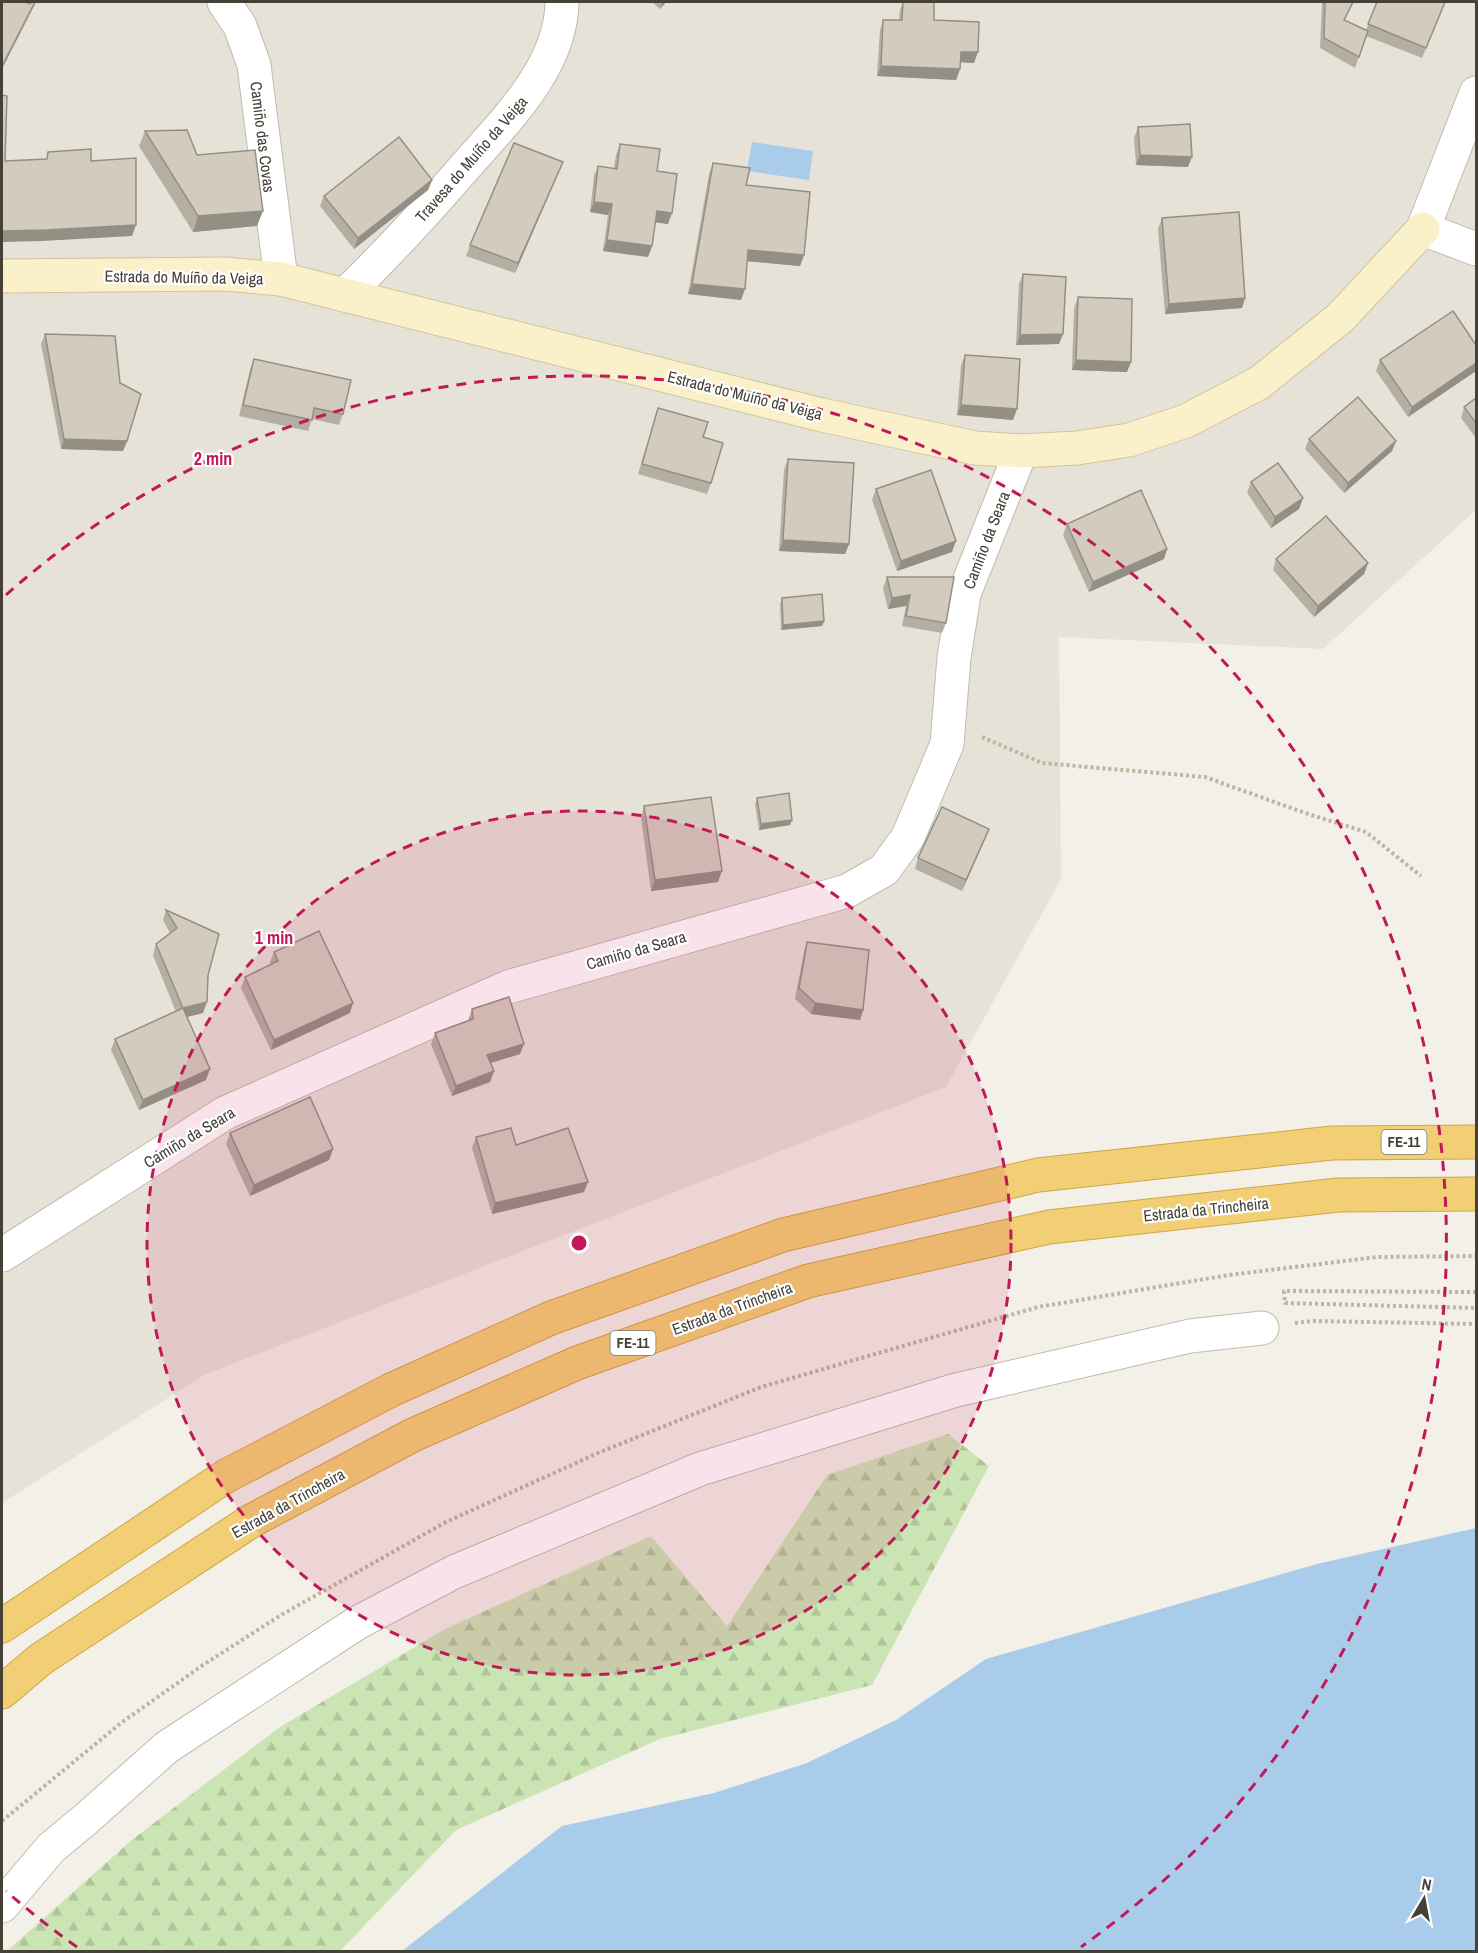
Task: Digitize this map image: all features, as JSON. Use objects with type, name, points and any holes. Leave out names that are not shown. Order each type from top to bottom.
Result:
[{"type":"highway","name":"FE-11","points":[[2,1626],[226,1476],[391,1390],[551,1318],[783,1235],[1038,1175],[1332,1143],[1476,1142]]},
{"type":"highway","name":"Estrada da Trincheira","points":[[2,1692],[41,1659],[250,1521],[413,1435],[577,1363],[808,1281],[1049,1227],[1338,1195],[1476,1194]]},
{"type":"street","name":"Camiño das Covas","points":[[224,2],[240,26],[254,65],[280,279]]},
{"type":"street","name":"Travesa do Muíño da Veiga","points":[[345,295],[408,232],[531,89],[549,54],[561,21],[562,2]]},
{"type":"street","points":[[1476,93],[1423,229],[1476,249]]},
{"type":"street","name":"Estrada do Muíño da Veiga","points":[[2,276],[225,274],[280,279],[822,415],[975,448],[1021,451],[1077,448],[1129,440],[1186,421],[1259,383],[1340,318],[1423,229]]},
{"type":"street","name":"Camiño da Seara","points":[[2,1255],[225,1113],[508,987],[847,891],[884,870],[908,837],[947,744],[954,658],[964,594],[1021,451]]},
{"type":"street","points":[[2,1906],[51,1848],[167,1747],[357,1623],[454,1572],[700,1469],[956,1390],[1190,1336],[1262,1328]]},
{"type":"path","points":[[947,744],[972,735],[987,738],[1042,763],[1206,777],[1305,813],[1366,832],[1421,876]]},
{"type":"path","points":[[1476,1292],[1284,1291],[1286,1303],[1476,1308]]},
{"type":"path","points":[[1262,1328],[1314,1321],[1476,1323]]},
{"type":"shaded area","points":[[2,2],[1476,2],[1476,510],[1323,649],[1059,637],[1061,879],[946,1087],[206,1374],[2,1503]]},
{"type":"green space","points":[[948,1434],[989,1466],[872,1685],[660,1739],[456,1830],[340,1951],[7,1951],[133,1839],[280,1727],[445,1629],[651,1536],[727,1626],[827,1475]]},
{"type":"water","points":[[752,142],[813,151],[809,180],[747,171]]},
{"type":"water","points":[[1476,1528],[1476,1951],[402,1951],[562,1826],[714,1793],[807,1763],[896,1720],[986,1659],[1317,1564]]},
{"type":"building","points":[[2,2],[31,4],[27,2],[35,2],[2,66]]},
{"type":"building","points":[[903,2],[934,2],[934,20],[979,22],[978,52],[961,52],[960,69],[881,66],[883,20],[902,20]]},
{"type":"building","points":[[1325,2],[1353,2],[1344,20],[1368,31],[1359,57],[1324,38]]},
{"type":"building","points":[[1377,2],[1445,2],[1426,48],[1368,24]]},
{"type":"building","points":[[2,95],[7,96],[5,161],[47,159],[48,152],[91,149],[91,161],[136,158],[136,225],[2,231]]},
{"type":"building","points":[[1190,124],[1192,157],[1140,155],[1138,127]]},
{"type":"building","points":[[187,130],[197,155],[255,150],[263,211],[198,216],[145,131]]},
{"type":"building","points":[[399,137],[432,180],[358,238],[324,196]]},
{"type":"building","points":[[514,143],[563,162],[518,263],[470,245]]},
{"type":"building","points":[[620,144],[660,149],[657,171],[677,174],[672,213],[657,211],[652,246],[607,240],[612,204],[594,202],[598,166],[617,169]]},
{"type":"building","points":[[713,163],[750,168],[746,185],[810,192],[804,255],[748,250],[745,289],[692,284]]},
{"type":"building","points":[[1239,212],[1245,298],[1169,304],[1162,218]]},
{"type":"building","points":[[1023,274],[1066,277],[1063,334],[1020,335]]},
{"type":"building","points":[[1078,297],[1132,299],[1131,362],[1076,360]]},
{"type":"building","points":[[1453,311],[1476,345],[1476,363],[1412,407],[1380,360]]},
{"type":"building","points":[[45,334],[115,336],[120,383],[141,394],[127,441],[64,439]]},
{"type":"building","points":[[965,355],[1020,359],[1017,409],[961,405]]},
{"type":"building","points":[[254,359],[351,380],[343,414],[314,408],[312,420],[243,405]]},
{"type":"building","points":[[1358,397],[1396,441],[1348,483],[1309,439]]},
{"type":"building","points":[[1476,398],[1476,423],[1464,407]]},
{"type":"building","points":[[658,408],[708,422],[703,437],[723,443],[711,483],[642,464]]},
{"type":"building","points":[[788,459],[854,463],[849,544],[783,540]]},
{"type":"building","points":[[1278,463],[1303,498],[1275,517],[1251,482]]},
{"type":"building","points":[[931,470],[956,541],[901,561],[876,489]]},
{"type":"building","points":[[1141,490],[1167,549],[1093,582],[1067,524]]},
{"type":"building","points":[[1326,516],[1368,563],[1318,606],[1276,559]]},
{"type":"building","points":[[887,577],[954,577],[946,623],[906,616],[910,595],[892,598]]},
{"type":"building","points":[[822,594],[824,621],[783,625],[782,598]]},
{"type":"building","points":[[789,793],[792,820],[761,824],[757,798]]},
{"type":"building","points":[[711,797],[722,871],[655,880],[644,806]]},
{"type":"building","points":[[942,807],[989,829],[966,880],[918,858]]},
{"type":"building","points":[[166,910],[219,934],[208,975],[207,1002],[183,1008],[156,944],[177,928]]},
{"type":"building","points":[[319,931],[353,1003],[274,1040],[245,977],[278,961],[274,952]]},
{"type":"building","points":[[807,942],[869,950],[863,1010],[815,1003],[799,988]]},
{"type":"building","points":[[509,997],[524,1044],[487,1055],[494,1071],[456,1086],[435,1033],[473,1019],[472,1009]]},
{"type":"building","points":[[183,1008],[210,1069],[143,1100],[115,1039]]},
{"type":"building","points":[[310,1097],[333,1149],[254,1185],[230,1133]]},
{"type":"building","points":[[511,1128],[516,1145],[568,1128],[588,1182],[495,1203],[476,1137]]}]
